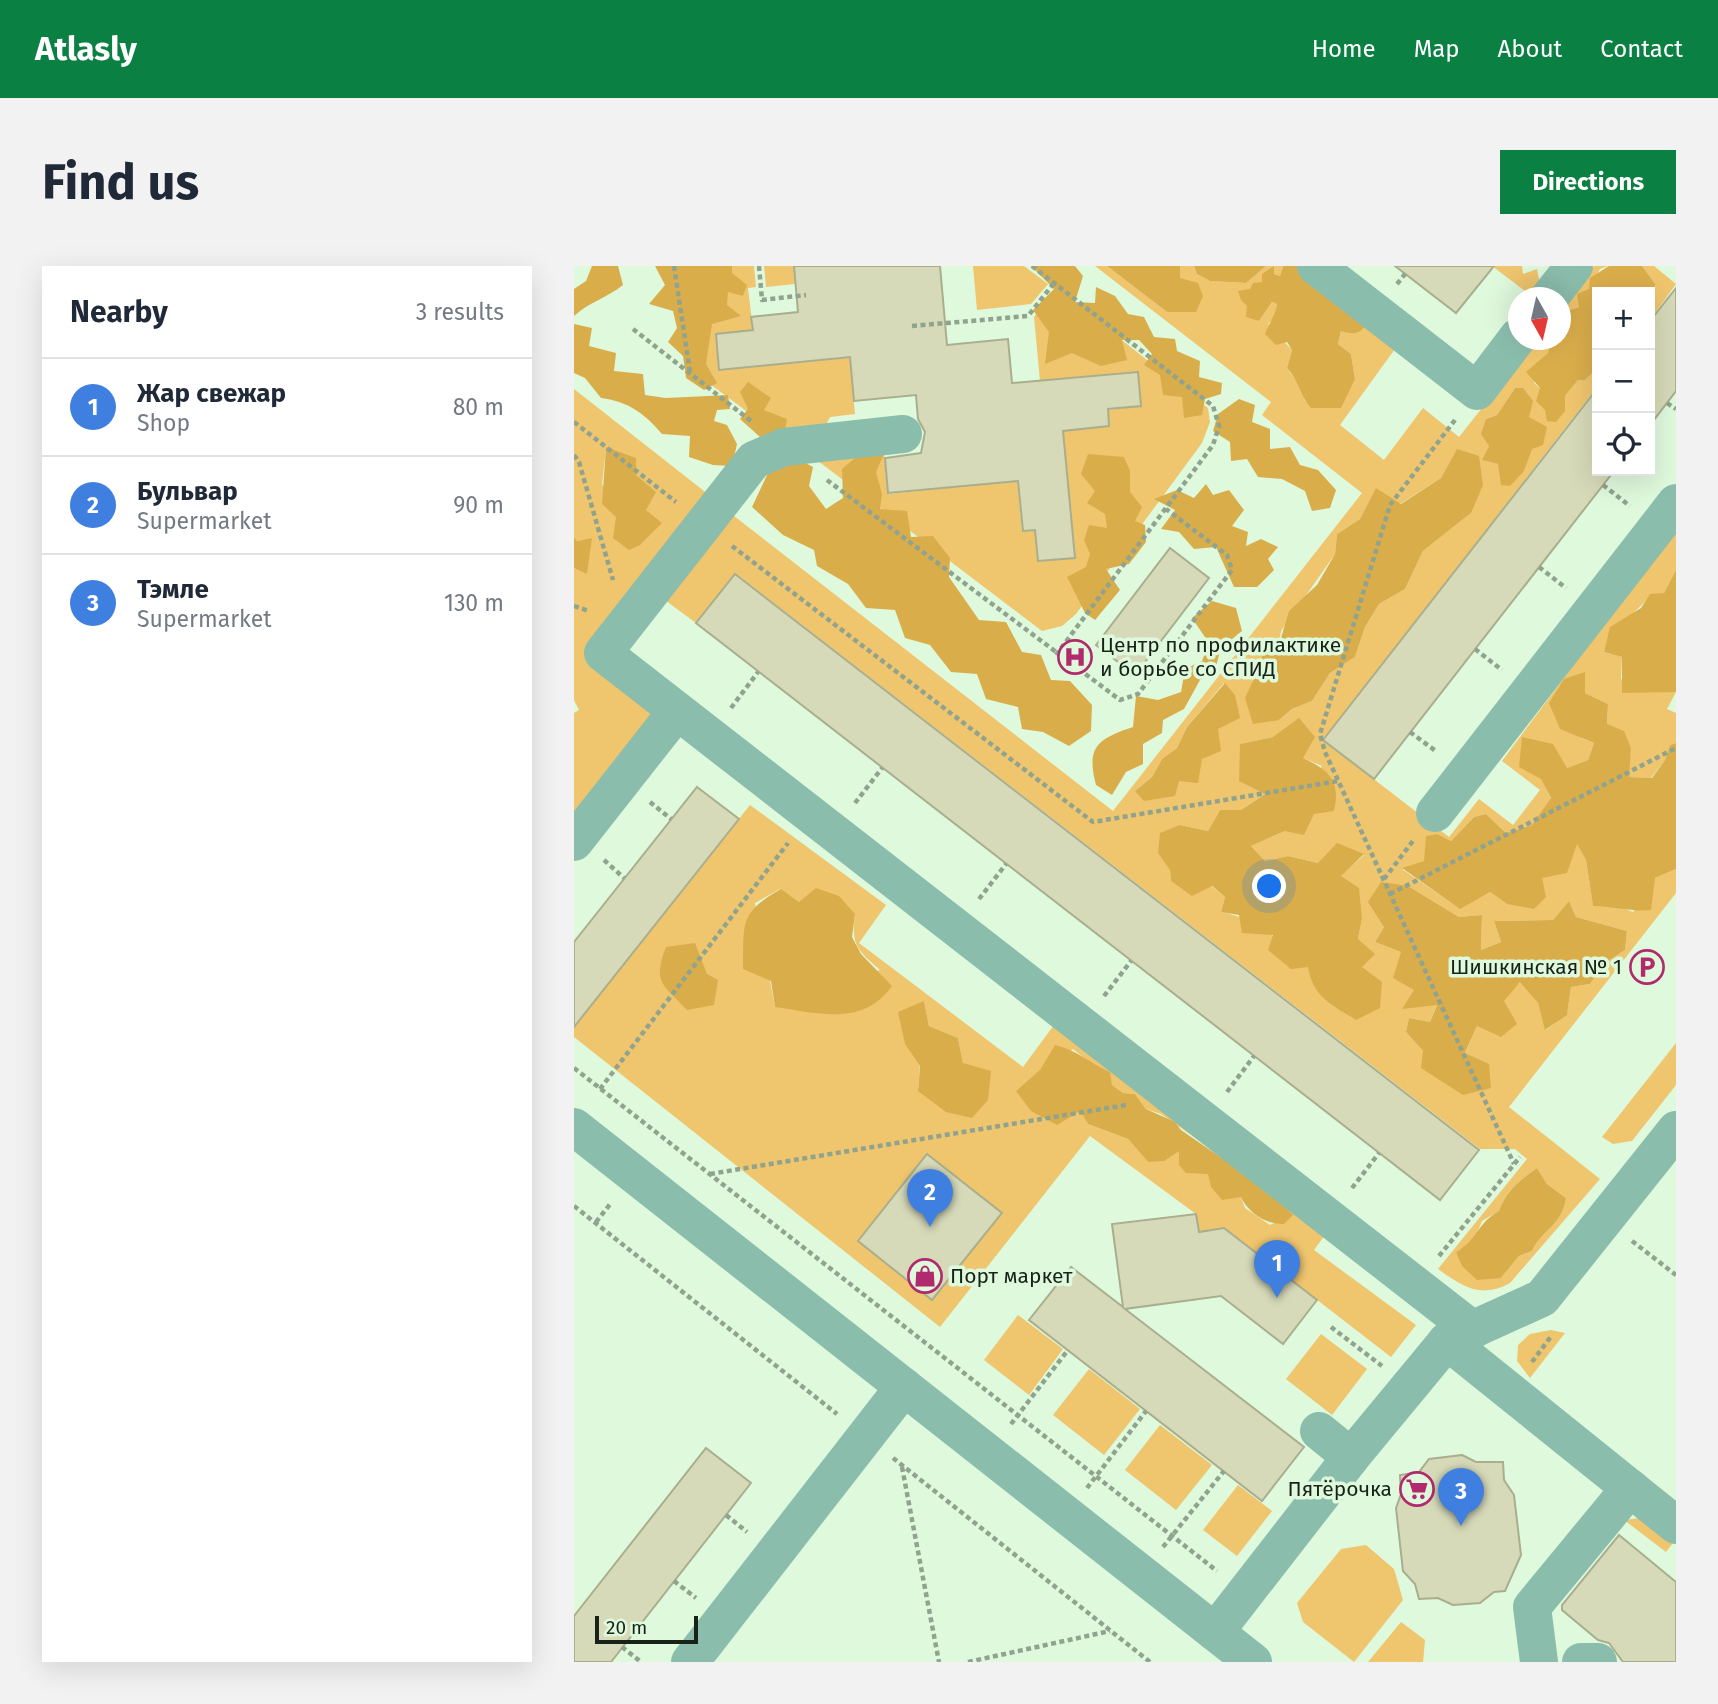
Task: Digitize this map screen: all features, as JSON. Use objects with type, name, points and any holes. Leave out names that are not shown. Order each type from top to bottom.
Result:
[{"type":"lane","points":[[1316,266],[1477,391],[1508,350]]},
{"type":"lane","points":[[1558,287],[1574,266]]},
{"type":"lane","points":[[903,434],[784,447],[754,460],[603,653],[1416,1284],[1509,1391],[1676,1525]]},
{"type":"lane","points":[[1435,813],[1676,503]]},
{"type":"lane","points":[[574,842],[677,711]]},
{"type":"lane","points":[[574,1127],[1142,1574],[1231,1650],[1245,1593],[1351,1457],[1460,1336],[1554,1308],[1676,1130]]},
{"type":"lane","points":[[690,1662],[904,1387]]},
{"type":"lane","points":[[1320,1431],[1351,1457]]},
{"type":"lane","points":[[1539,1662],[1532,1607],[1630,1488]]},
{"type":"lane","points":[[1581,1662],[1598,1662]]},
{"type":"path","points":[[674,266],[690,373]]},
{"type":"path","points":[[759,266],[762,300],[806,295]]},
{"type":"path","points":[[1032,266],[1213,406],[1219,426],[1213,445],[1056,655]]},
{"type":"path","points":[[912,326],[1028,316],[1054,283]]},
{"type":"path","points":[[633,328],[784,447],[1114,698],[1132,699],[1231,576],[1233,564],[1227,555],[1166,509]]},
{"type":"path","points":[[1477,391],[1390,505],[1320,731],[1321,743],[1338,781],[1514,1164]]},
{"type":"path","points":[[1667,402],[1676,410]]},
{"type":"path","points":[[574,422],[1093,822],[1338,781]]},
{"type":"path","points":[[574,455],[579,462],[626,624]]},
{"type":"path","points":[[709,736],[758,672]]},
{"type":"path","points":[[1390,894],[1676,748]]},
{"type":"path","points":[[600,1089],[822,823],[882,768]]},
{"type":"path","points":[[1383,879],[1435,813]]},
{"type":"path","points":[[957,928],[1006,864]]},
{"type":"path","points":[[1082,1025],[1131,961]]},
{"type":"path","points":[[709,1174],[1190,1109],[1254,1056]]},
{"type":"path","points":[[574,1068],[1245,1593]]},
{"type":"path","points":[[1330,1217],[1379,1153]]},
{"type":"path","points":[[1416,1284],[1520,1157]]},
{"type":"path","points":[[1637,1245],[1676,1275]]},
{"type":"path","points":[[1509,1391],[1554,1308]]},
{"type":"path","points":[[1331,1327],[1389,1370]]},
{"type":"path","points":[[989,1454],[1068,1350]]},
{"type":"path","points":[[1067,1515],[1146,1411]]},
{"type":"path","points":[[902,1465],[939,1662]]},
{"type":"path","points":[[1142,1574],[1224,1471]]},
{"type":"path","points":[[968,1662],[1111,1630]]},
{"type":"path","points":[[622,1647],[641,1662]]},
{"type":"shaded area","points":[[592,266],[618,266],[623,285],[574,316],[574,289],[586,281]]},
{"type":"shaded area","points":[[655,266],[732,266],[732,273],[747,285],[743,296],[728,292],[727,305],[741,316],[712,324],[706,364],[717,383],[704,390],[686,378],[683,356],[668,342],[677,328],[673,311],[649,304],[665,285]]},
{"type":"shaded area","points":[[680,266],[754,266],[756,287],[748,288],[753,330],[716,334],[719,370],[823,360],[848,339],[855,414],[830,417],[820,437],[785,440],[694,372]]},
{"type":"shaded area","points":[[764,266],[794,266],[795,284],[766,287]]},
{"type":"shaded area","points":[[973,266],[1024,266],[1048,284],[1031,304],[977,310]]},
{"type":"shaded area","points":[[1031,266],[1075,266],[1083,276],[1075,302],[1095,303],[1096,287],[1115,296],[1128,314],[1144,317],[1154,337],[1175,339],[1177,351],[1200,361],[1199,377],[1222,383],[1221,394],[1205,399],[1202,415],[1184,418],[1182,397],[1163,395],[1160,375],[1144,365],[1152,354],[1139,340],[1122,340],[1127,360],[1101,366],[1072,353],[1045,364],[1049,332],[1033,310],[1054,289]]},
{"type":"shaded area","points":[[1095,266],[1107,266],[1167,312],[1180,278],[1180,266],[1194,266],[1197,274],[1210,281],[1246,283],[1266,266],[1283,266],[1280,276],[1274,274],[1274,267],[1247,306],[1259,321],[1272,302],[1277,304],[1275,318],[1268,324],[1292,350],[1287,368],[1303,390],[1305,401],[1355,379],[1351,354],[1338,344],[1341,331],[1365,326],[1400,342],[1340,425],[1384,460],[1423,408],[1459,437],[1528,350],[1548,350],[1537,364],[1534,383],[1565,411],[1565,396],[1578,380],[1585,380],[1592,374],[1592,393],[1323,740],[1449,837],[1479,799],[1513,825],[1540,790],[1502,761],[1676,528],[1676,570],[1664,593],[1650,595],[1613,633],[1604,652],[1622,657],[1621,679],[1650,691],[1676,692],[1667,709],[1676,713],[1676,743],[1670,745],[1665,760],[1651,778],[1628,777],[1631,748],[1607,724],[1608,704],[1585,693],[1581,738],[1594,743],[1588,760],[1567,768],[1519,766],[1541,778],[1551,799],[1532,825],[1506,833],[1486,814],[1474,817],[1451,841],[1438,834],[1425,861],[1402,869],[1459,908],[1490,892],[1507,904],[1542,878],[1577,843],[1586,860],[1593,905],[1617,906],[1633,912],[1655,878],[1676,869],[1676,893],[1509,1107],[1600,1179],[1510,1283],[1500,1288],[1472,1289],[1438,1269],[1527,1159],[1515,1149],[1480,1149],[735,573],[696,623],[658,595],[725,509],[1113,811],[1362,493],[1262,415],[1271,402]],"holes":[[[1515,388],[1524,410],[1530,438],[1524,471],[1483,460],[1489,446],[1486,419],[1497,415]],[[1457,450],[1471,513],[1423,551],[1405,589],[1379,604],[1365,627],[1355,657],[1330,673],[1312,701],[1292,709],[1279,720],[1252,682],[1262,661],[1279,645],[1281,631],[1335,554],[1337,534],[1360,519],[1376,489],[1400,504],[1441,478]],[[1224,683],[1217,724],[1200,762],[1179,780],[1135,791],[1152,777],[1162,759],[1177,748],[1187,727]],[[1273,737],[1303,758],[1322,766],[1285,831],[1251,846],[1265,861],[1288,856],[1318,863],[1364,855],[1340,876],[1362,919],[1358,939],[1362,967],[1356,1020],[1319,993],[1309,966],[1279,940],[1246,920],[1221,912],[1225,897],[1211,886],[1171,881],[1170,870],[1180,825],[1208,831],[1220,810],[1241,810],[1266,793],[1240,744]],[[1408,886],[1459,917],[1482,915],[1481,950],[1501,942],[1494,921],[1553,920],[1569,901],[1576,917],[1627,931],[1625,950],[1605,963],[1590,984],[1571,987],[1567,1014],[1546,1030],[1538,1003],[1521,981],[1477,1026],[1465,1054],[1423,1051],[1406,1032],[1409,1018],[1430,1022],[1437,1004],[1415,990],[1401,952],[1375,942]],[[1537,1168],[1547,1184],[1566,1198],[1561,1215],[1532,1251],[1519,1256],[1501,1278],[1456,1252],[1473,1242],[1482,1221],[1499,1211],[1514,1186]]]},
{"type":"shaded area","points":[[1107,266],[1180,266],[1180,278],[1198,283],[1203,296],[1196,312],[1167,312]]},
{"type":"shaded area","points":[[1194,266],[1266,266],[1246,283],[1210,281],[1197,274]]},
{"type":"shaded area","points":[[1274,266],[1274,274],[1280,276],[1283,266],[1299,266],[1365,326],[1354,333],[1341,331],[1338,344],[1351,354],[1355,379],[1341,408],[1311,408],[1307,403],[1287,368],[1292,350],[1287,342],[1276,345],[1265,334],[1277,304],[1272,302],[1259,321],[1246,317],[1247,306],[1238,291],[1250,289],[1253,283],[1262,282],[1262,274]]},
{"type":"shaded area","points":[[1492,266],[1522,266],[1523,274],[1537,269],[1540,287],[1520,287]]},
{"type":"shaded area","points":[[1594,266],[1608,266],[1600,269],[1579,307],[1571,310],[1571,296]]},
{"type":"shaded area","points":[[1609,266],[1642,266],[1656,285],[1592,287],[1592,374],[1585,380],[1578,380],[1565,396],[1565,411],[1556,422],[1547,421],[1545,410],[1536,401],[1540,388],[1526,372],[1548,350],[1571,350],[1571,310],[1579,307],[1577,294],[1589,289],[1590,278]]},
{"type":"shaded area","points":[[1642,266],[1654,266],[1676,284],[1655,313],[1654,287],[1656,285]]},
{"type":"shaded area","points":[[1057,289],[1208,408],[1210,422],[1202,443],[1076,614],[1062,626],[1042,631],[818,461],[883,444],[888,494],[992,483],[1016,465],[1022,530],[1035,530],[1038,561],[1075,558],[1066,459],[1046,432],[1109,426],[1108,410],[1141,406],[1137,372],[1040,381],[1034,317]]},
{"type":"shaded area","points":[[574,324],[592,328],[589,346],[616,353],[614,371],[643,374],[645,395],[666,398],[728,395],[730,409],[717,410],[714,421],[727,425],[737,444],[732,466],[713,465],[689,457],[690,436],[662,434],[635,410],[620,402],[601,398],[585,378],[574,373]]},
{"type":"shaded area","points":[[748,382],[771,398],[764,410],[787,419],[783,439],[760,437],[740,419],[748,409],[740,392]]},
{"type":"shaded area","points":[[1515,388],[1523,388],[1533,401],[1529,417],[1547,427],[1543,445],[1532,449],[1524,471],[1510,486],[1501,485],[1498,464],[1482,460],[1489,446],[1481,434],[1486,419],[1497,415]]},
{"type":"shaded area","points":[[574,389],[718,502],[600,655],[663,705],[574,821],[574,713],[579,710],[574,700],[574,568],[587,573],[591,539],[577,541],[574,537]],"holes":[[[606,448],[636,475],[646,510],[661,524],[602,485]]]},
{"type":"shaded area","points":[[1239,399],[1255,405],[1252,422],[1270,429],[1270,449],[1290,447],[1300,465],[1318,470],[1336,490],[1330,508],[1312,511],[1305,491],[1282,479],[1258,477],[1247,459],[1231,461],[1230,442],[1213,431],[1218,414]]},
{"type":"shaded area","points":[[869,446],[887,447],[876,472],[882,494],[880,509],[907,511],[911,537],[933,536],[950,558],[949,577],[979,620],[1006,622],[1022,652],[1041,655],[1051,680],[1070,681],[1092,705],[1091,731],[1069,746],[1043,732],[1022,729],[1018,707],[986,699],[977,674],[951,672],[930,645],[905,638],[895,610],[866,608],[848,584],[817,566],[814,550],[783,535],[752,507],[767,475],[790,455],[813,467],[809,486],[826,509],[843,498],[842,469]]},
{"type":"shaded area","points":[[606,447],[636,458],[636,475],[656,492],[646,510],[662,523],[640,545],[629,550],[613,538],[616,517],[602,504]]},
{"type":"shaded area","points":[[1457,449],[1479,456],[1483,485],[1471,513],[1423,551],[1405,589],[1379,604],[1365,627],[1355,657],[1330,673],[1312,701],[1292,709],[1279,720],[1253,724],[1245,698],[1262,661],[1262,648],[1279,645],[1289,611],[1317,585],[1335,554],[1337,534],[1360,519],[1376,488],[1401,504],[1441,478]]},
{"type":"shaded area","points":[[1088,454],[1124,457],[1130,471],[1130,492],[1142,507],[1135,521],[1145,525],[1146,542],[1129,564],[1106,569],[1120,590],[1095,620],[1085,613],[1067,577],[1086,567],[1090,554],[1084,540],[1089,525],[1107,528],[1105,514],[1087,503],[1095,491],[1081,474]]},
{"type":"shaded area","points":[[1206,484],[1213,495],[1229,490],[1244,510],[1232,526],[1248,532],[1246,546],[1261,539],[1278,547],[1268,559],[1274,570],[1257,587],[1234,587],[1216,547],[1194,549],[1179,532],[1161,529],[1175,510],[1154,499],[1177,490],[1194,498]]},
{"type":"shaded area","points":[[574,537],[577,541],[592,538],[587,574],[574,568]]},
{"type":"shaded area","points":[[1676,570],[1676,692],[1622,693],[1622,657],[1604,652],[1610,627],[1641,608],[1650,594],[1664,593]]},
{"type":"shaded area","points":[[1212,601],[1236,608],[1242,631],[1221,648],[1215,670],[1200,680],[1184,709],[1163,720],[1162,733],[1143,744],[1143,764],[1126,772],[1112,795],[1096,785],[1092,762],[1097,746],[1111,736],[1133,727],[1136,696],[1158,700],[1181,692],[1185,669],[1202,661],[1209,643],[1192,618]]},
{"type":"shaded area","points":[[1585,672],[1585,693],[1608,704],[1607,724],[1624,731],[1631,748],[1629,777],[1652,778],[1665,760],[1670,745],[1676,743],[1676,869],[1655,878],[1651,910],[1593,906],[1586,860],[1577,844],[1567,873],[1542,878],[1546,897],[1534,909],[1507,904],[1490,892],[1460,909],[1402,868],[1424,861],[1426,836],[1438,834],[1451,841],[1474,817],[1486,814],[1506,833],[1532,825],[1551,798],[1541,779],[1519,767],[1522,737],[1553,744],[1567,768],[1588,760],[1594,743],[1560,729],[1549,703],[1564,679]]},
{"type":"shaded area","points":[[1225,683],[1235,695],[1240,718],[1218,729],[1221,751],[1202,759],[1198,783],[1179,781],[1175,796],[1144,801],[1135,791],[1152,777],[1162,759],[1177,748],[1187,727]]},
{"type":"shaded area","points":[[1299,718],[1315,737],[1303,758],[1320,767],[1331,778],[1336,792],[1334,811],[1314,814],[1304,835],[1285,831],[1251,846],[1265,861],[1288,856],[1318,863],[1337,843],[1364,854],[1341,876],[1359,888],[1362,919],[1358,939],[1375,954],[1362,967],[1382,982],[1380,1008],[1356,1020],[1324,999],[1314,986],[1308,967],[1291,969],[1268,950],[1273,935],[1242,933],[1239,915],[1221,912],[1225,897],[1212,886],[1192,896],[1171,881],[1170,870],[1158,853],[1160,833],[1180,825],[1208,831],[1220,810],[1241,810],[1265,794],[1239,781],[1240,744],[1273,737]]},
{"type":"shaded area","points":[[750,805],[886,905],[859,943],[1023,1067],[1054,1025],[1328,1231],[1314,1250],[1416,1325],[1391,1357],[1224,1228],[1199,1232],[1196,1214],[1090,1136],[940,1327],[574,1037],[574,1027]],"holes":[[[780,889],[799,902],[855,914],[854,933],[857,946],[880,970],[775,1007],[755,903]],[[924,1001],[929,1026],[958,1038],[963,1063],[918,1091]],[[1073,1049],[1094,1066],[1109,1072],[1112,1085],[1123,1093],[1135,1094],[1146,1109],[1161,1114],[1194,1137],[1281,1202],[1292,1215],[1270,1225],[1245,1208],[1241,1197],[1179,1150],[1148,1162],[1128,1139],[1088,1124],[1080,1111],[1016,1091]],[[927,1154],[1001,1213],[932,1299],[858,1241]]]},
{"type":"shaded area","points":[[1381,882],[1408,886],[1459,917],[1482,915],[1481,950],[1501,942],[1494,921],[1553,920],[1569,901],[1576,917],[1627,931],[1625,950],[1605,963],[1590,984],[1571,987],[1567,1015],[1545,1030],[1538,1003],[1520,982],[1504,1001],[1517,1024],[1501,1037],[1477,1026],[1465,1053],[1489,1064],[1491,1088],[1463,1095],[1421,1068],[1423,1051],[1406,1032],[1409,1018],[1430,1022],[1437,1005],[1402,1009],[1414,990],[1393,978],[1401,952],[1375,942],[1384,927],[1368,902]]},
{"type":"shaded area","points":[[816,888],[839,896],[855,914],[852,937],[861,954],[892,986],[868,1007],[854,1012],[823,1014],[775,1007],[771,981],[743,969],[744,930],[750,913],[757,905],[781,889],[799,902]]},
{"type":"shaded area","points":[[695,943],[707,974],[718,980],[714,1005],[687,1010],[662,982],[660,968],[666,947]]},
{"type":"shaded area","points":[[924,1001],[929,1026],[958,1038],[963,1063],[991,1071],[988,1100],[972,1118],[946,1112],[918,1091],[920,1066],[905,1044],[898,1012]]},
{"type":"shaded area","points":[[1676,1043],[1676,1085],[1632,1141],[1613,1144],[1602,1137]]},
{"type":"shaded area","points":[[1055,1045],[1070,1050],[1110,1072],[1112,1085],[1123,1093],[1135,1094],[1146,1109],[1175,1122],[1181,1130],[1271,1192],[1293,1215],[1284,1224],[1278,1224],[1253,1213],[1241,1197],[1222,1200],[1211,1187],[1208,1174],[1186,1173],[1179,1165],[1179,1151],[1164,1161],[1148,1162],[1128,1139],[1088,1124],[1080,1111],[1057,1125],[1031,1111],[1016,1091],[1040,1070]]},
{"type":"shaded area","points":[[1537,1168],[1547,1184],[1566,1198],[1561,1215],[1532,1251],[1519,1256],[1501,1278],[1477,1280],[1462,1266],[1456,1252],[1499,1211],[1514,1186]]},
{"type":"shaded area","points":[[1018,1315],[1063,1349],[1029,1395],[984,1360]]},
{"type":"shaded area","points":[[1551,1330],[1565,1333],[1530,1378],[1517,1361],[1518,1345],[1530,1334]]},
{"type":"shaded area","points":[[1321,1334],[1367,1369],[1332,1415],[1286,1379]]},
{"type":"shaded area","points":[[1089,1369],[1140,1409],[1104,1455],[1053,1415]]},
{"type":"shaded area","points":[[1160,1425],[1212,1465],[1176,1510],[1125,1470]]},
{"type":"shaded area","points":[[1238,1485],[1272,1511],[1237,1556],[1203,1530]]},
{"type":"shaded area","points":[[1640,1518],[1673,1543],[1666,1552],[1624,1520]]},
{"type":"shaded area","points":[[1366,1545],[1394,1569],[1403,1600],[1354,1662],[1303,1622],[1297,1603],[1341,1549]]},
{"type":"shaded area","points":[[1401,1622],[1425,1640],[1423,1662],[1368,1662]]},
{"type":"building","points":[[794,266],[940,266],[947,345],[1008,339],[1012,383],[1138,372],[1141,406],[1108,409],[1109,426],[1063,431],[1075,558],[1038,561],[1035,530],[1023,531],[1018,481],[888,493],[885,458],[921,453],[925,432],[918,419],[916,395],[854,401],[850,357],[719,370],[716,334],[753,330],[751,317],[798,312]]},
{"type":"building","points":[[1395,266],[1494,266],[1456,313]]},
{"type":"building","points":[[1676,288],[1676,391],[1655,418],[1655,350],[1655,315]]},
{"type":"building","points":[[1592,395],[1592,476],[1610,476],[1374,779],[1323,740]]},
{"type":"building","points":[[1170,548],[1209,578],[1135,675],[1096,645]]},
{"type":"building","points":[[735,574],[1479,1150],[1440,1200],[696,623]]},
{"type":"building","points":[[697,787],[739,819],[574,1027],[574,942]]},
{"type":"building","points":[[927,1154],[1002,1213],[932,1300],[858,1241]]},
{"type":"building","points":[[1196,1214],[1199,1232],[1224,1228],[1317,1300],[1283,1344],[1221,1296],[1125,1309],[1304,1447],[1262,1501],[1029,1320],[1071,1267],[1123,1307],[1112,1224]]},
{"type":"building","points":[[706,1448],[751,1483],[611,1662],[574,1662],[574,1616]]},
{"type":"building","points":[[1462,1455],[1476,1462],[1503,1462],[1504,1480],[1514,1495],[1521,1555],[1505,1591],[1494,1592],[1480,1603],[1453,1605],[1438,1598],[1419,1599],[1415,1584],[1403,1571],[1396,1508],[1401,1494],[1400,1475],[1419,1472],[1429,1459]]},
{"type":"building","points":[[1619,1535],[1676,1582],[1676,1662],[1623,1662],[1609,1643],[1598,1640],[1562,1610],[1562,1605]]},
{"type":"place","name":"Центр по профилактике и борьбе со СПИД","points":[[1075,657]]},
{"type":"place","name":"Шишкинская № 1","points":[[1647,967]]},
{"type":"place","name":"Бульвар","points":[[930,1227]]},
{"type":"place","name":"Порт маркет","points":[[925,1276]]},
{"type":"place","name":"Жар свежар","points":[[1277,1298]]},
{"type":"place","name":"Пятёрочка","points":[[1417,1489]]},
{"type":"place","name":"Тэмле","points":[[1461,1526]]}]
